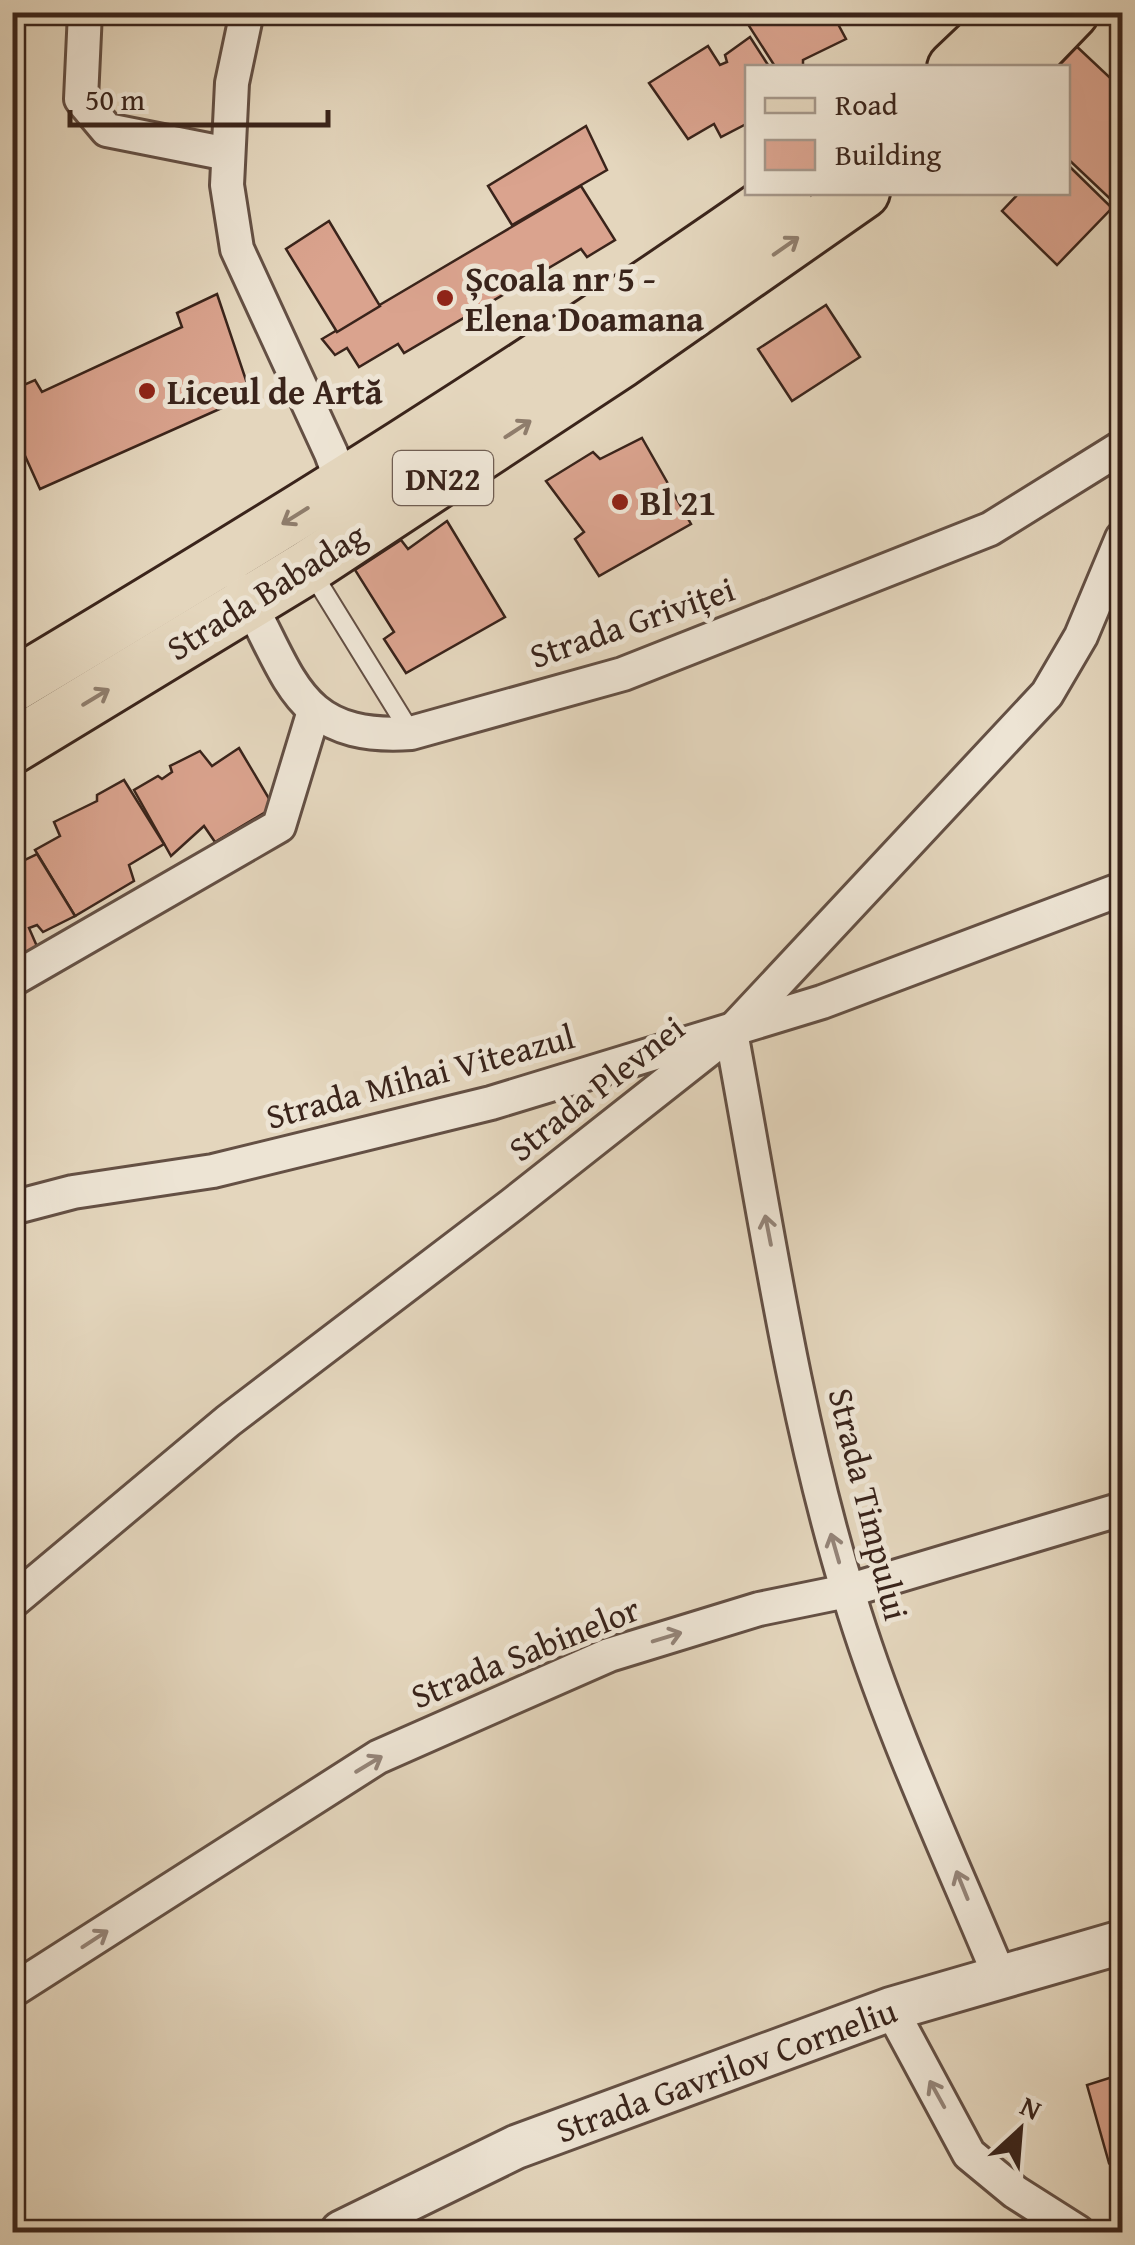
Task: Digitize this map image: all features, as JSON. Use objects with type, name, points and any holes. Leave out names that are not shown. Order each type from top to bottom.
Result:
[{"type":"main road","points":[[957,65],[1013,12]]},
{"type":"main road","points":[[1021,65],[1072,12]]},
{"type":"main road","name":"Strada Babadag","points":[[12,747],[237,581],[343,486],[591,327],[781,195]]},
{"type":"main road","name":"Strada Babadag","points":[[12,686],[237,581],[308,566],[622,361],[859,195]]},
{"type":"street","points":[[85,12],[81,98],[107,130],[228,154]]},
{"type":"street","points":[[247,12],[232,83],[228,154],[227,185],[237,249],[343,486]]},
{"type":"street","name":"Strada Griviței","points":[[237,581],[293,685],[314,711],[345,730],[412,732],[622,674],[990,528],[1122,447]]},
{"type":"street","name":"Strada Plevnei","points":[[12,1602],[228,1420],[513,1204],[731,1032],[1047,694],[1081,636],[1122,538]]},
{"type":"street","points":[[12,980],[278,826],[314,711]]},
{"type":"street","name":"Strada Mihai Viteazul","points":[[12,1208],[73,1192],[213,1171],[491,1103],[822,1002],[1122,889]]},
{"type":"street","name":"Strada Timpului","points":[[731,1032],[814,1471],[848,1592],[866,1650],[999,1975]]},
{"type":"street","name":"Strada Sabinelor","points":[[12,1991],[378,1758],[609,1655],[759,1609],[848,1592],[1122,1509]]},
{"type":"street","name":"Strada Gavrilov Corneliu","points":[[342,2232],[516,2147],[890,2008],[1122,1942]]},
{"type":"street","points":[[890,2008],[969,2154],[1015,2192],[1078,2232]]},
{"type":"lane","points":[[308,566],[412,732]]},
{"type":"building","points":[[858,12],[838,24],[846,39],[803,60],[803,65],[774,65],[742,15]]},
{"type":"building","points":[[750,37],[768,65],[745,65],[745,125],[721,137],[714,124],[688,139],[649,83],[708,46],[720,65],[727,62],[725,55]]},
{"type":"building","points":[[1073,43],[1122,89],[1122,210],[1070,161],[1070,65],[1054,65]]},
{"type":"building","points":[[586,126],[607,170],[512,225],[488,186]]},
{"type":"building","points":[[1070,167],[1112,208],[1057,265],[1002,211],[1017,195],[1070,195]]},
{"type":"building","name":"Școala nr 5 - Elena Doamana","points":[[581,186],[615,240],[587,257],[581,249],[404,353],[398,344],[359,367],[347,348],[335,355],[322,339]]},
{"type":"building","points":[[329,221],[380,306],[337,332],[286,249]]},
{"type":"building","name":"Liceul de Artă","points":[[217,294],[251,395],[40,489],[12,427],[12,390],[35,380],[42,392],[182,327],[177,313]]},
{"type":"building","points":[[826,305],[860,357],[792,401],[758,349]]},
{"type":"building","name":"Bl 21","points":[[642,438],[691,524],[599,576],[575,539],[584,532],[546,481],[593,452],[600,459]]},
{"type":"building","points":[[447,521],[505,617],[406,673],[384,639],[394,632],[355,570],[401,540],[408,549]]},
{"type":"building","points":[[239,748],[274,807],[215,842],[204,826],[171,856],[134,790],[158,776],[162,779],[172,772],[170,766],[200,751],[212,766]]},
{"type":"building","points":[[124,780],[164,844],[129,865],[134,881],[75,916],[35,850],[60,836],[54,822],[97,801],[97,795]]},
{"type":"building","points":[[37,854],[75,916],[43,932],[37,925],[29,928],[39,951],[12,966],[12,866]]},
{"type":"building","points":[[1122,2074],[1122,2158],[1109,2163],[1087,2085]]},
{"type":"place","name":"Școala nr 5 - Elena Doamana","points":[[445,298]]},
{"type":"place","name":"Liceul de Artă","points":[[147,391]]},
{"type":"place","name":"Bl 21","points":[[620,502]]}]
